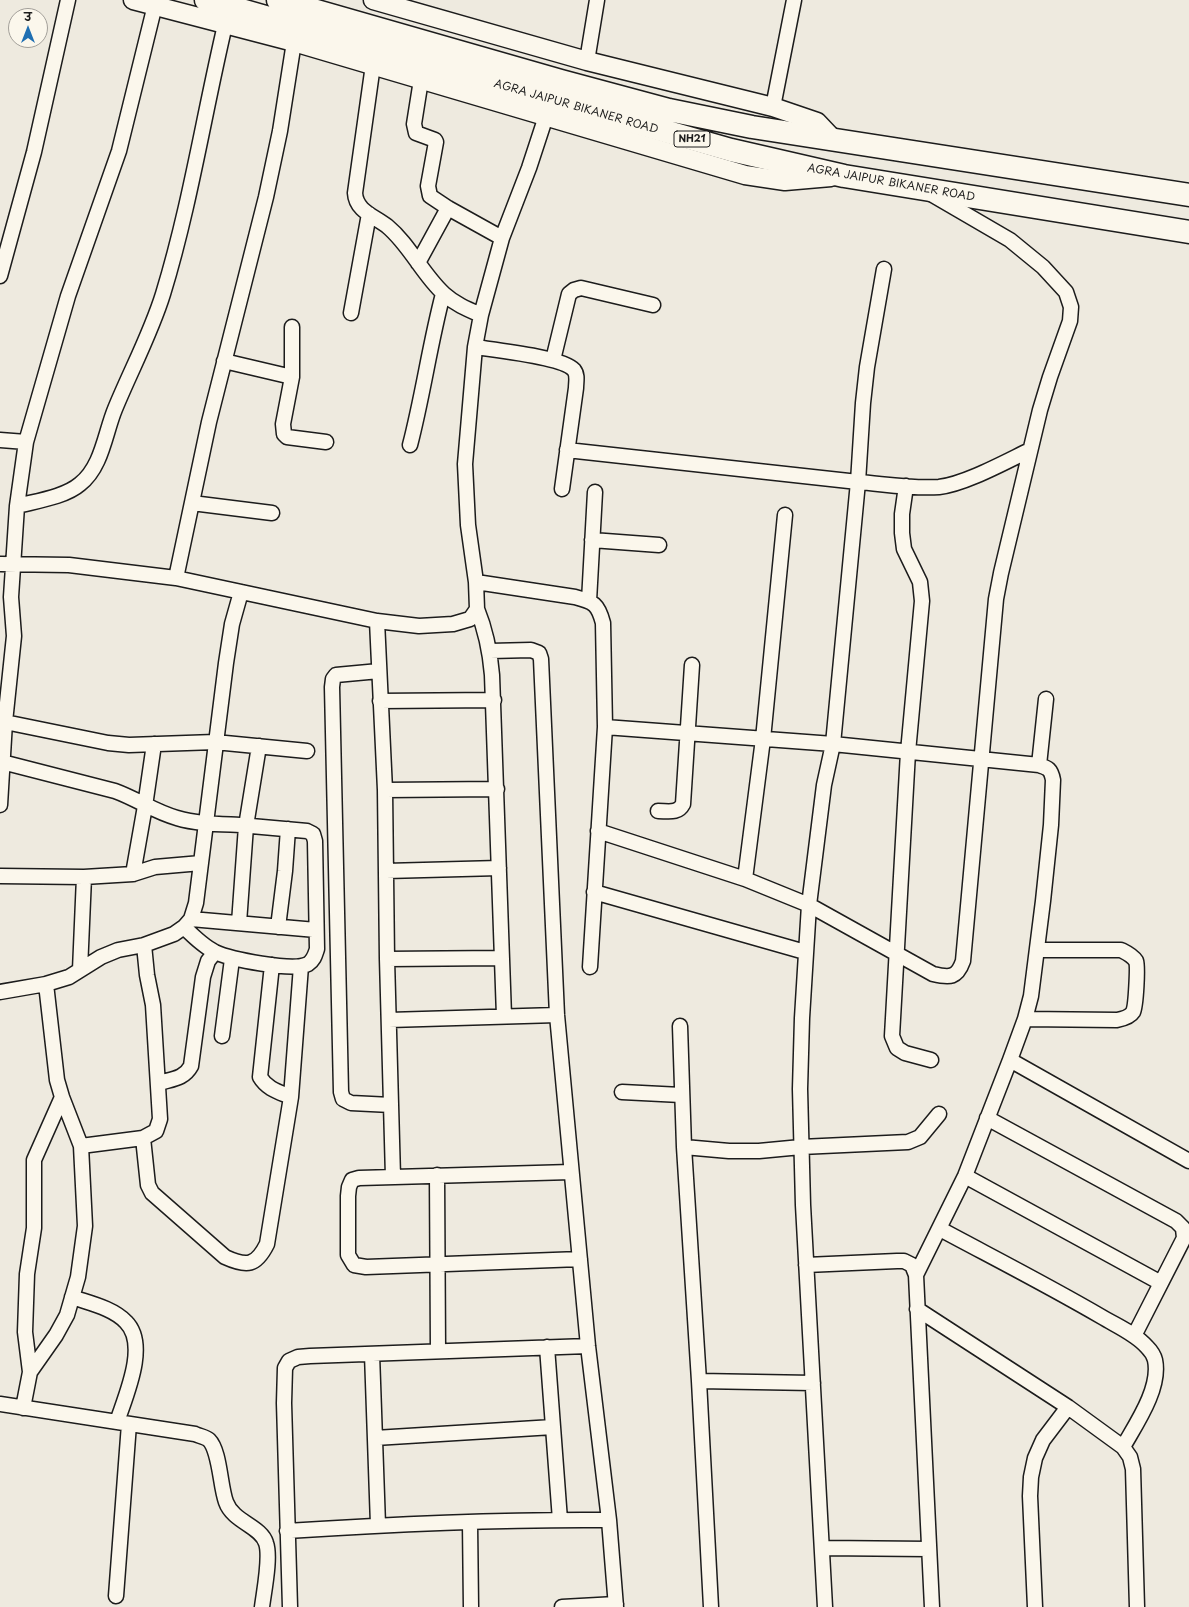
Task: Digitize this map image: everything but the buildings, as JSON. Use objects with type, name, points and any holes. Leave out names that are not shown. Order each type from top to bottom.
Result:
[{"type":"highway","name":"AGRA JAIPUR BIKANER ROAD","points":[[206,0],[549,109],[844,176],[1189,232]]},
{"type":"highway","name":"AGRA JAIPUR BIKANER ROAD","points":[[278,0],[669,110],[752,127],[834,141],[1189,195]]},
{"type":"street","points":[[0,276],[32,159],[68,0]]},
{"type":"street","points":[[133,0],[294,42],[422,80],[549,109],[529,168],[502,238],[481,315],[475,347],[465,464],[468,525],[476,582],[477,609],[485,629],[490,651],[494,700],[504,1016]]},
{"type":"street","points":[[587,61],[597,0]]},
{"type":"street","points":[[773,107],[794,0]]},
{"type":"street","points":[[382,1],[587,61],[773,107],[816,122],[834,141]]},
{"type":"street","points":[[0,805],[4,722],[14,636],[7,563],[26,442],[68,296],[119,151],[155,5]]},
{"type":"street","points":[[17,506],[66,492],[79,485],[90,474],[98,459],[113,414],[154,318],[170,268],[185,210],[225,25]]},
{"type":"street","points":[[176,578],[209,422],[266,197],[280,131],[294,42]]},
{"type":"street","points":[[373,65],[355,200],[359,207],[387,226],[443,294],[463,308],[481,315]]},
{"type":"street","points":[[422,80],[414,124],[416,133],[435,140],[436,142],[428,186],[430,196],[448,208],[502,238]]},
{"type":"street","points":[[598,831],[746,879],[809,904],[933,974],[944,977],[953,975],[959,971],[963,961],[996,599],[1040,410],[1070,321],[1071,308],[1066,292],[1043,267],[1010,240],[922,189]]},
{"type":"street","points":[[418,263],[448,208]]},
{"type":"street","points":[[351,313],[369,214]]},
{"type":"street","points":[[825,1607],[801,1147],[802,1018],[809,904],[824,785],[833,744],[858,482],[863,403],[867,367],[884,269]]},
{"type":"street","points":[[553,360],[569,294],[574,290],[581,288],[653,305]]},
{"type":"street","points":[[410,445],[420,406],[432,336],[443,294]]},
{"type":"street","points":[[292,326],[292,377],[283,424],[284,434],[287,437],[326,442]]},
{"type":"street","points":[[475,347],[553,360],[566,364],[574,370],[577,377],[562,489]]},
{"type":"street","points":[[224,361],[292,377]]},
{"type":"street","points":[[0,440],[26,442]]},
{"type":"street","points":[[567,450],[858,482],[906,486],[939,486],[959,482],[1030,450]]},
{"type":"street","points":[[906,486],[902,514],[904,549],[920,582],[922,601],[908,752],[892,1036],[897,1048],[905,1054],[931,1060]]},
{"type":"street","points":[[589,601],[595,492]]},
{"type":"street","points":[[192,503],[272,513]]},
{"type":"street","points":[[746,879],[763,739],[784,515]]},
{"type":"street","points":[[592,540],[659,546]]},
{"type":"street","points":[[7,563],[69,565],[176,578],[377,621],[419,626],[453,624],[470,619],[477,609]]},
{"type":"street","points":[[476,582],[575,597],[589,601],[597,606],[603,623],[605,727],[590,967]]},
{"type":"street","points":[[0,992],[46,984],[69,977],[102,957],[118,950],[144,945],[174,934],[187,923],[196,903],[215,742],[229,642],[241,592]]},
{"type":"street","points":[[377,621],[385,790],[387,959],[393,1177]]},
{"type":"street","points":[[490,651],[531,650],[539,653],[542,659],[557,1015],[588,1346],[609,1520],[616,1605],[562,1607]]},
{"type":"street","points":[[658,811],[677,811],[680,810],[682,804],[692,665]]},
{"type":"street","points":[[379,671],[336,675],[333,679],[332,687],[340,1092],[343,1099],[351,1103],[391,1105]]},
{"type":"street","points":[[1039,765],[1046,699]]},
{"type":"street","points":[[380,701],[494,700]]},
{"type":"street","points":[[4,722],[108,743],[129,745],[215,742],[307,751]]},
{"type":"street","points":[[605,727],[833,744],[1039,765],[1048,768],[1051,772],[1053,780],[1049,854],[1031,996],[1025,1019],[965,1176],[916,1275]]},
{"type":"street","points":[[133,874],[154,744]]},
{"type":"street","points":[[239,923],[246,826],[259,746]]},
{"type":"street","points":[[2,762],[116,791],[134,798],[145,806],[178,819],[206,823],[307,831],[313,834],[315,841],[317,948],[314,959],[308,964],[301,966],[272,965],[232,959],[206,947],[187,923]]},
{"type":"street","points":[[385,790],[497,789]]},
{"type":"street","points":[[278,927],[286,870],[288,829]]},
{"type":"street","points":[[0,876],[84,877],[133,874],[155,867],[201,863]]},
{"type":"street","points":[[386,870],[499,868]]},
{"type":"street","points":[[80,970],[84,877]]},
{"type":"street","points":[[594,892],[805,952]]},
{"type":"street","points":[[187,923],[239,923],[316,930]]},
{"type":"street","points":[[81,1146],[143,1138],[156,1131],[160,1119],[159,1083],[153,1005],[147,975],[144,945]]},
{"type":"street","points":[[1025,1019],[1117,1020],[1126,1018],[1133,1012],[1135,1003],[1137,963],[1132,955],[1121,950],[1037,950]]},
{"type":"street","points":[[159,1083],[181,1077],[187,1073],[191,1066],[203,977],[208,961],[215,952]]},
{"type":"street","points":[[387,959],[502,958]]},
{"type":"street","points":[[222,1036],[232,959]]},
{"type":"street","points":[[272,965],[260,1077],[264,1084],[291,1097]]},
{"type":"street","points":[[143,1138],[148,1185],[152,1193],[225,1257],[234,1261],[246,1263],[255,1262],[261,1256],[267,1244],[291,1097],[301,966]]},
{"type":"street","points":[[30,1372],[56,1335],[67,1315],[78,1277],[85,1226],[81,1146],[57,1080],[46,984]]},
{"type":"street","points":[[389,1020],[557,1015]]},
{"type":"street","points":[[680,1026],[681,1095],[699,1381],[711,1607]]},
{"type":"street","points":[[1010,1060],[1189,1161]]},
{"type":"street","points":[[622,1092],[681,1095]]},
{"type":"street","points":[[23,1408],[30,1372],[25,1332],[25,1310],[27,1274],[34,1228],[34,1160],[62,1097]]},
{"type":"street","points":[[684,1147],[729,1151],[759,1151],[801,1147],[908,1142],[920,1137],[939,1114]]},
{"type":"street","points":[[987,1118],[1176,1221],[1184,1228],[1184,1238],[1134,1336]]},
{"type":"street","points":[[571,1172],[437,1175],[359,1178],[352,1180],[349,1187],[348,1196],[348,1255],[354,1264],[366,1268],[580,1259]]},
{"type":"street","points":[[437,1175],[438,1351]]},
{"type":"street","points":[[965,1176],[1161,1283]]},
{"type":"street","points":[[940,1229],[1086,1308],[1134,1336],[1147,1347],[1155,1359],[1155,1375],[1152,1391],[1144,1410],[1123,1447]]},
{"type":"street","points":[[806,1265],[904,1261],[912,1265],[916,1275],[932,1607]]},
{"type":"street","points":[[72,1297],[113,1312],[126,1322],[133,1334],[136,1350],[123,1423],[116,1596]]},
{"type":"street","points":[[917,1309],[1068,1407],[1123,1447],[1130,1457],[1133,1468],[1137,1607]]},
{"type":"street","points":[[290,1607],[287,1531],[285,1368],[289,1361],[298,1357],[588,1346]]},
{"type":"street","points":[[547,1348],[560,1520]]},
{"type":"street","points":[[372,1354],[378,1525]]},
{"type":"street","points":[[699,1381],[813,1383]]},
{"type":"street","points":[[0,1404],[195,1434],[208,1439],[214,1447],[226,1501],[232,1513],[259,1533],[266,1541],[268,1553],[262,1607]]},
{"type":"street","points":[[1035,1607],[1030,1496],[1031,1477],[1035,1458],[1043,1440],[1068,1407]]},
{"type":"street","points":[[375,1438],[553,1427]]},
{"type":"street","points":[[287,1531],[378,1525],[609,1520]]},
{"type":"street","points":[[470,1523],[471,1607]]},
{"type":"street","points":[[822,1548],[930,1550]]}]
